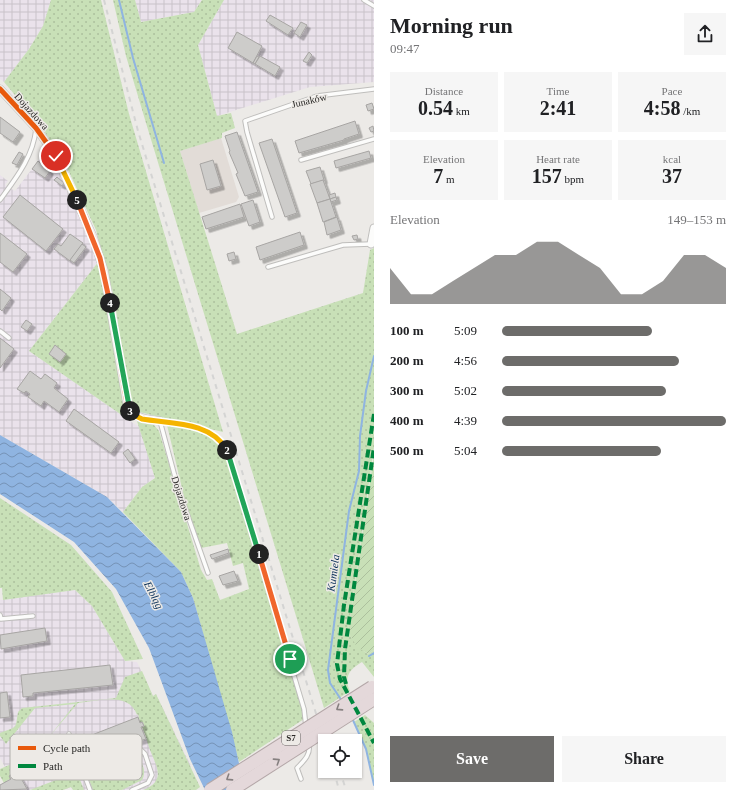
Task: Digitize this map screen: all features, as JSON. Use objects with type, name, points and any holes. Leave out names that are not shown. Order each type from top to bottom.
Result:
[{"type":"highway","name":"S7","points":[[210,790],[372,687]]},
{"type":"highway","name":"S7","points":[[232,790],[374,699]]},
{"type":"street","name":"Dojazdowa","points":[[0,90],[36,128],[56,156],[74,193],[100,258],[130,411],[142,419],[160,422]]},
{"type":"street","points":[[371,244],[374,228]]},
{"type":"lane","points":[[364,0],[374,6]]},
{"type":"lane","name":"Junaków","points":[[272,218],[247,132],[246,121],[317,96],[374,89]]},
{"type":"lane","points":[[0,200],[25,164],[34,144],[36,128]]},
{"type":"lane","points":[[301,160],[374,139]]},
{"type":"lane","points":[[268,267],[343,245],[371,244]]},
{"type":"lane","points":[[0,331],[9,338]]},
{"type":"lane","name":"Dojazdowa","points":[[208,573],[178,488],[160,422],[189,425],[212,434],[222,442],[231,460],[304,709],[310,750],[306,759],[297,768],[301,779]]},
{"type":"lane","points":[[0,615],[1,619],[33,616]]},
{"type":"lane","points":[[132,790],[148,783],[152,775],[145,754],[142,751]]},
{"type":"lane","points":[[86,780],[90,790]]},
{"type":"shaded area","points":[[0,0],[51,0],[43,26],[29,49],[4,82],[0,79]]},
{"type":"shaded area","points":[[135,0],[202,0],[194,12],[141,22]]},
{"type":"shaded area","points":[[224,0],[374,0],[374,82],[310,87],[217,116],[198,45]]},
{"type":"shaded area","points":[[221,138],[239,197],[236,202],[199,213],[180,151]]},
{"type":"shaded area","points":[[48,148],[73,197],[99,261],[29,351],[139,427],[155,478],[142,487],[123,512],[107,497],[0,435],[0,175],[8,181],[5,185],[15,191]]},
{"type":"shaded area","points":[[75,590],[92,606],[125,661],[137,662],[153,696],[156,694],[191,766],[150,790],[73,790],[71,787],[63,790],[0,790],[0,785],[10,779],[10,780],[142,780],[142,734],[10,734],[10,776],[0,758],[0,600]]},
{"type":"green space","points":[[51,0],[101,0],[129,114],[223,432],[131,410],[114,297],[96,230],[64,161],[40,125],[4,82],[29,49],[43,26]]},
{"type":"green space","points":[[113,0],[135,0],[141,22],[194,12],[202,0],[224,0],[198,45],[217,116],[231,113],[235,128],[222,133],[222,138],[180,151],[237,334],[363,293],[370,250],[374,248],[374,447],[348,632],[356,644],[365,652],[368,654],[374,650],[374,677],[362,662],[349,674],[347,682],[350,691],[324,708],[126,56]]},
{"type":"green space","points":[[99,261],[106,292],[126,418],[29,351]]},
{"type":"green space","points":[[137,421],[154,425],[159,431],[201,570],[207,580],[212,579],[220,600],[249,589],[243,563],[233,566],[227,543],[201,548],[185,501],[167,425],[177,425],[204,432],[218,442],[229,459],[301,703],[304,719],[239,762],[193,598],[181,572],[123,512],[142,487],[155,478]]},
{"type":"green space","points":[[374,454],[374,650],[368,654],[357,647],[348,632]]},
{"type":"green space","points":[[0,498],[71,545],[112,592],[143,659],[125,661],[92,606],[75,590],[3,600],[2,588],[0,588]]},
{"type":"green space","points":[[142,671],[153,696],[156,694],[200,787],[196,790],[143,790],[155,782],[158,773],[157,768],[142,727],[144,726],[143,722],[140,722],[138,714],[137,715],[133,708],[120,700],[112,699],[78,703],[52,734],[75,704],[35,708],[14,734],[10,734],[10,739],[6,744],[0,736],[0,733],[15,727],[18,712],[22,708],[116,698],[125,677]]},
{"type":"green space","points":[[365,715],[374,723],[374,785],[366,749],[362,740],[362,734],[359,734],[354,722]]},
{"type":"green space","points":[[142,763],[144,772],[142,780]]},
{"type":"green space","points":[[10,765],[10,779],[4,783],[0,776],[0,769]]},
{"type":"green space","points":[[56,780],[80,780],[84,790],[73,790],[71,787],[63,790],[30,790]]},
{"type":"green space","points":[[89,780],[142,780],[122,790],[93,790]]},
{"type":"water","name":"Elbląg","points":[[0,435],[107,497],[181,572],[193,598],[232,732],[245,790],[205,790],[190,759],[149,648],[116,589],[74,542],[0,494]]},
{"type":"building","points":[[270,15],[293,28],[288,35],[266,21]]},
{"type":"building","points":[[301,22],[307,25],[300,37],[294,33]]},
{"type":"building","points":[[237,32],[262,46],[253,63],[228,48]]},
{"type":"building","points":[[309,52],[312,55],[307,63],[303,61]]},
{"type":"building","points":[[257,56],[259,57],[255,64],[253,63]]},
{"type":"building","points":[[260,56],[280,67],[275,76],[255,64]]},
{"type":"building","points":[[372,103],[374,109],[368,111],[366,105]]},
{"type":"building","points":[[0,117],[20,132],[13,142],[0,133]]},
{"type":"building","points":[[355,121],[359,134],[299,153],[295,141]]},
{"type":"building","points":[[373,126],[374,131],[371,132],[369,128]]},
{"type":"building","points":[[237,132],[258,192],[245,196],[236,174],[238,173],[229,152],[230,151],[225,136]]},
{"type":"building","points":[[272,139],[297,213],[285,217],[259,143]]},
{"type":"building","points":[[369,151],[371,158],[336,168],[334,161]]},
{"type":"building","points":[[19,152],[23,154],[17,165],[12,163]]},
{"type":"building","points":[[213,160],[221,186],[207,190],[200,164]]},
{"type":"building","points":[[38,161],[50,171],[45,178],[32,169]]},
{"type":"building","points":[[320,167],[324,180],[311,184],[306,171]]},
{"type":"building","points":[[57,177],[64,183],[62,186],[54,180]]},
{"type":"building","points":[[323,180],[330,199],[317,203],[310,184]]},
{"type":"building","points":[[335,193],[336,197],[330,199],[329,195]]},
{"type":"building","points":[[20,195],[63,229],[46,251],[3,217]]},
{"type":"building","points":[[336,197],[337,200],[331,202],[330,199]]},
{"type":"building","points":[[330,199],[336,217],[323,222],[317,203]]},
{"type":"building","points":[[253,200],[260,222],[249,226],[241,204]]},
{"type":"building","points":[[240,204],[244,217],[206,229],[202,217]]},
{"type":"building","points":[[337,217],[341,230],[327,235],[324,222]]},
{"type":"building","points":[[300,232],[304,245],[260,260],[256,247]]},
{"type":"building","points":[[0,233],[27,254],[13,272],[0,262]]},
{"type":"building","points":[[70,234],[83,243],[70,261],[54,249],[58,244],[61,246]]},
{"type":"building","points":[[357,235],[358,239],[354,240],[352,236]]},
{"type":"building","points":[[82,244],[86,247],[74,263],[70,260]]},
{"type":"building","points":[[234,252],[236,259],[229,261],[227,254]]},
{"type":"building","points":[[0,289],[11,298],[2,311],[0,309]]},
{"type":"building","points":[[26,320],[32,324],[27,331],[21,327]]},
{"type":"building","points":[[0,338],[14,349],[0,368]]},
{"type":"building","points":[[55,345],[66,354],[60,362],[49,354]]},
{"type":"building","points":[[30,371],[41,379],[45,374],[57,383],[54,388],[68,399],[59,412],[44,401],[41,406],[28,397],[30,394],[26,391],[24,393],[17,389]]},
{"type":"building","points":[[74,409],[119,442],[111,453],[66,421]]},
{"type":"building","points":[[128,449],[135,459],[130,463],[123,453]]},
{"type":"building","points":[[228,549],[229,553],[212,559],[210,555]]},
{"type":"building","points":[[234,571],[238,581],[223,585],[219,576]]},
{"type":"building","points":[[45,628],[47,641],[1,649],[0,635]]},
{"type":"building","points":[[110,665],[113,685],[33,693],[33,696],[23,697],[21,675]]},
{"type":"building","points":[[7,692],[10,717],[0,718],[0,693]]},
{"type":"building","points":[[138,717],[140,723],[142,722],[144,726],[141,727],[146,739],[142,740],[142,734],[94,734]]},
{"type":"building","points":[[10,780],[22,780],[27,789],[0,790],[0,785]]},
{"type":"waterway","points":[[119,0],[133,58],[164,163]]},
{"type":"waterway","name":"Kumiela","points":[[342,701],[330,683],[328,670],[349,511],[359,471],[360,436],[366,391],[374,356]]},
{"type":"waterway","points":[[369,656],[374,653]]},
{"type":"waterway","name":"Kumiela","points":[[352,718],[366,749],[374,785]]},
{"type":"railway","points":[[104,0],[138,131],[322,734]]},
{"type":"railway","points":[[336,778],[339,790]]},
{"type":"railway","points":[[342,778],[346,790]]},
{"type":"marked path","points":[[374,414],[344,605],[337,664],[340,679],[374,743]]},
{"type":"marked path","points":[[346,684],[344,677],[345,649],[374,447]]},
{"type":"cycle path","points":[[0,89],[36,128],[56,156],[93,237],[104,271],[127,403],[136,415],[149,420],[160,421]]},
{"type":"route","points":[[56,156],[93,237],[104,271],[127,403],[130,411],[142,419],[189,425],[202,429],[212,434],[222,442],[231,460],[290,659]]}]
